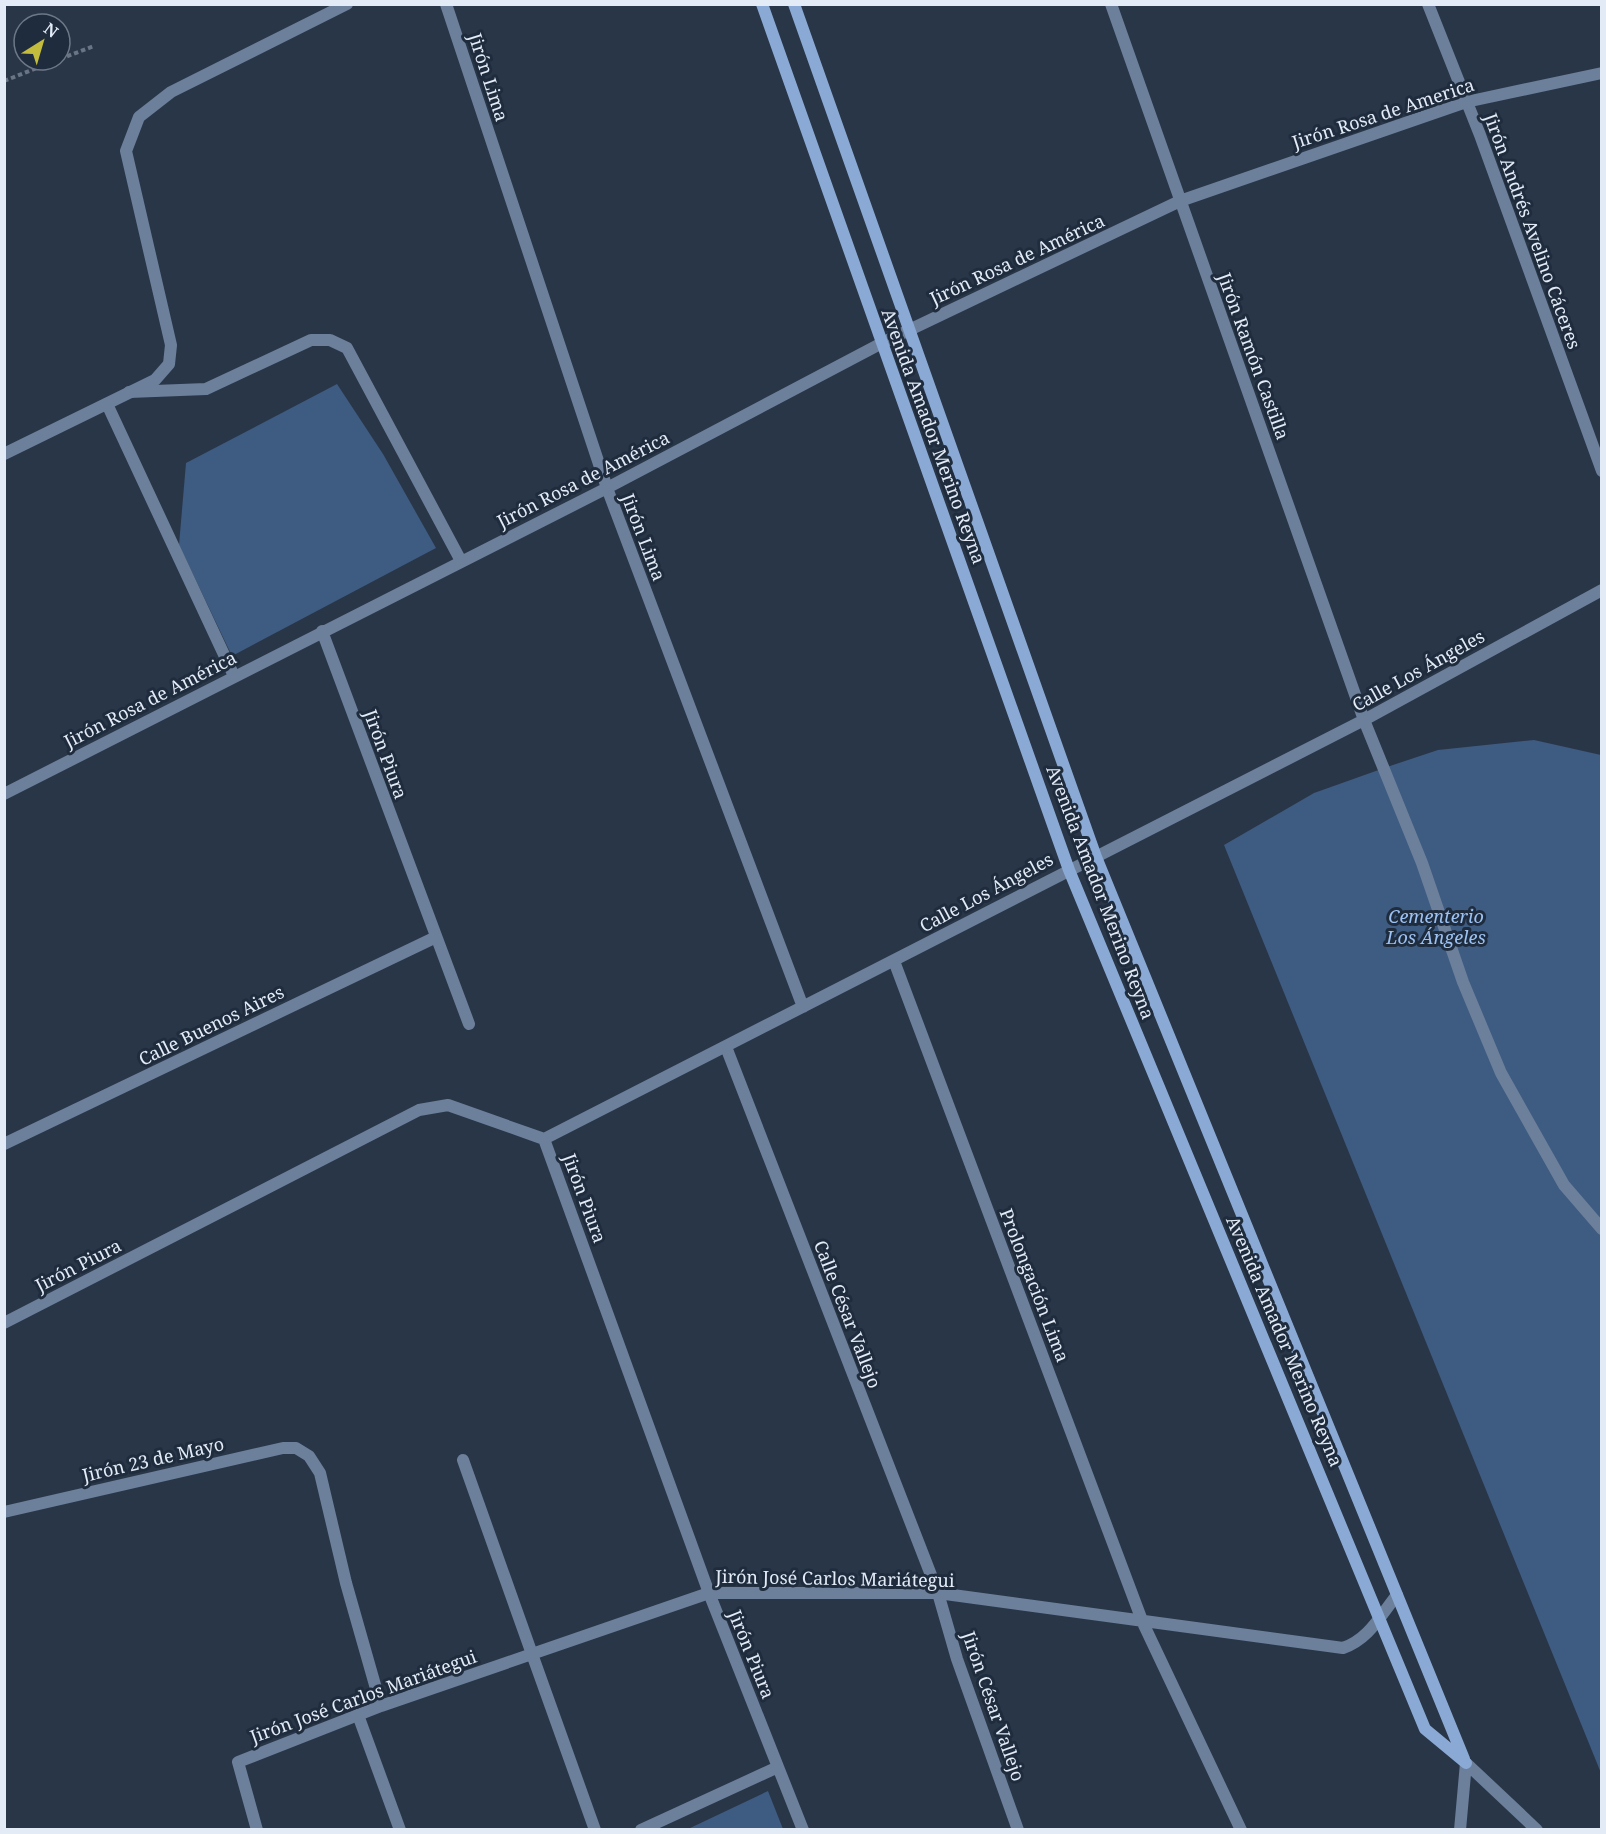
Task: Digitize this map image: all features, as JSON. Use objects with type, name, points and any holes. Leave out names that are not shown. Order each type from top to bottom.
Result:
[{"type":"street","points":[[4,454],[155,380],[169,364],[171,345],[126,151],[139,117],[171,92],[347,4]]},
{"type":"street","name":"Jirón Lima","points":[[446,4],[607,488],[803,1007]]},
{"type":"street","name":"Avenida Amador Merino Reyna","points":[[762,4],[1069,870],[1425,1729],[1466,1763],[1537,1830]]},
{"type":"street","name":"Avenida Amador Merino Reyna","points":[[794,4],[1096,857],[1466,1763]]},
{"type":"street","name":"Jirón Ramón Castilla","points":[[1111,4],[1364,720],[1422,863],[1463,982],[1501,1073],[1563,1185],[1602,1229]]},
{"type":"street","name":"Jirón Andrés Avelino Cáceres","points":[[1428,4],[1602,471]]},
{"type":"street","name":"Jirón Rosa de America","points":[[1180,201],[1466,102],[1602,73]]},
{"type":"street","name":"Jirón Rosa de América","points":[[4,794],[322,630],[607,488],[882,343],[1180,201]]},
{"type":"street","points":[[129,392],[206,389],[311,340],[330,340],[347,348],[461,561]]},
{"type":"street","points":[[107,404],[234,676]]},
{"type":"street","name":"Calle Los Ángeles","points":[[544,1139],[1364,720],[1602,590]]},
{"type":"street","name":"Jirón Piura","points":[[322,630],[434,938],[468,1024]]},
{"type":"street","name":"Calle Buenos Aires","points":[[4,1144],[434,938]]},
{"type":"street","name":"Prolongación Lima","points":[[894,961],[1143,1623],[1241,1830]]},
{"type":"street","name":"Calle César Vallejo","points":[[726,1047],[938,1593]]},
{"type":"street","name":"Jirón Piura","points":[[4,1323],[419,1110],[448,1104],[544,1139],[709,1593],[803,1830]]},
{"type":"street","name":"Jirón 23 de Mayo","points":[[4,1512],[283,1448],[296,1448],[309,1456],[316,1464],[323,1483],[346,1583],[381,1706]]},
{"type":"street","points":[[463,1460],[595,1830]]},
{"type":"street","name":"Jirón José Carlos Mariátegui","points":[[257,1830],[238,1762],[381,1706],[709,1593],[938,1593],[1143,1623],[1343,1648],[1358,1643],[1397,1595]]},
{"type":"street","name":"Jirón César Vallejo","points":[[938,1593],[957,1659],[1018,1830]]},
{"type":"street","points":[[358,1715],[400,1830]]},
{"type":"street","points":[[1460,1830],[1466,1763]]},
{"type":"street","points":[[650,1828],[778,1767]]},
{"type":"path","points":[[72,54],[94,45]]},
{"type":"path","points":[[4,81],[26,72]]},
{"type":"green space","points":[[337,384],[383,454],[436,548],[232,656],[179,545],[186,463]]},
{"type":"green space","name":"Cementerio Los Ángeles","points":[[1534,740],[1601,755],[1601,1773],[1224,845],[1314,793],[1387,767],[1438,750]]},
{"type":"green space","points":[[768,1791],[783,1829],[688,1829]]}]
